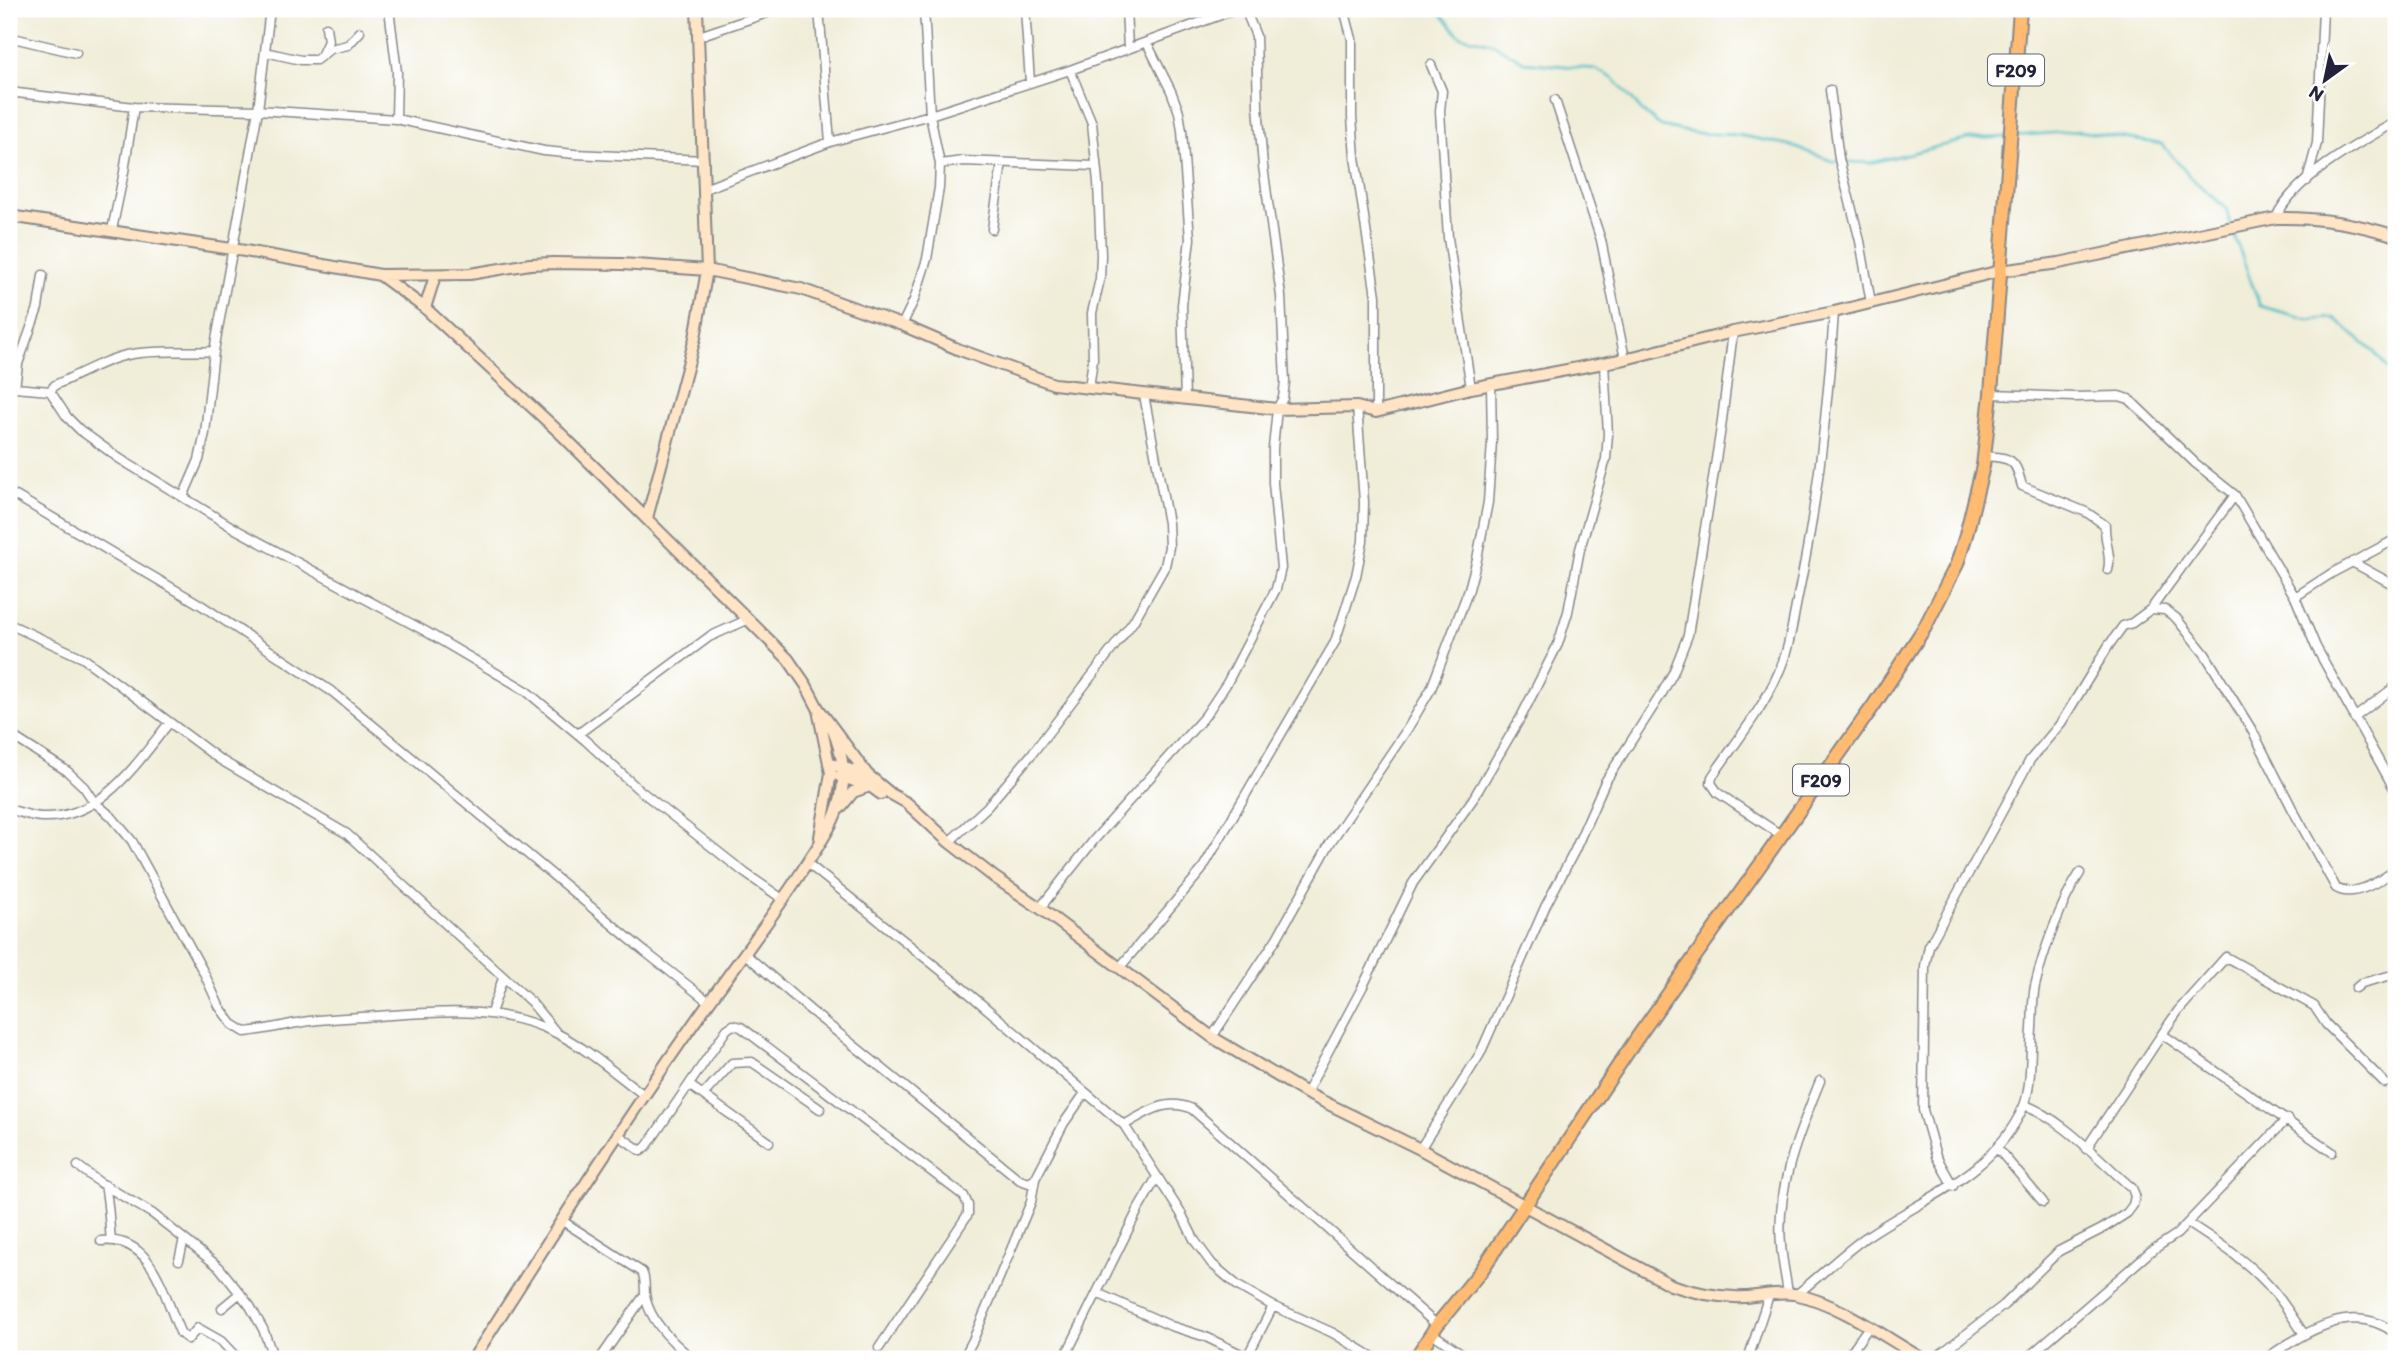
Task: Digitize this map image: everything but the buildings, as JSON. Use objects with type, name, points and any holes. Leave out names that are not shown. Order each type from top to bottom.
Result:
[{"type":"main road","name":"F209","points":[[1415,1359],[1480,1271],[1637,1038],[1901,664],[1945,589],[1966,535],[1984,456],[2020,9]]},
{"type":"street","points":[[183,497],[199,460],[205,433],[214,351],[258,110],[270,9]]},
{"type":"street","points":[[389,9],[397,72],[396,119]]},
{"type":"street","points":[[647,518],[695,338],[707,270],[697,9]]},
{"type":"street","points":[[699,36],[779,9]]},
{"type":"street","points":[[819,9],[830,142]]},
{"type":"street","points":[[902,325],[927,259],[939,188],[940,164],[930,115],[924,9]]},
{"type":"street","points":[[1025,9],[1030,82]]},
{"type":"street","points":[[1126,9],[1128,48]]},
{"type":"street","points":[[704,189],[830,142],[930,115],[1070,70],[1237,9]]},
{"type":"street","points":[[1040,908],[1094,840],[1205,716],[1227,683],[1276,589],[1280,568],[1273,447],[1277,409],[1283,398],[1285,382],[1281,296],[1263,166],[1256,36],[1245,9]]},
{"type":"street","points":[[1344,9],[1352,39],[1354,158],[1376,296],[1376,412]]},
{"type":"street","points":[[2306,181],[2317,143],[2323,9]]},
{"type":"street","points":[[321,56],[328,41],[326,27]]},
{"type":"street","points":[[265,52],[308,61],[330,49],[348,45],[360,32]]},
{"type":"street","points":[[9,37],[76,52]]},
{"type":"street","points":[[1147,43],[1171,91],[1179,112],[1182,131],[1190,239],[1182,305],[1185,399]]},
{"type":"street","points":[[1430,65],[1442,91],[1440,111],[1448,238],[1471,388]]},
{"type":"street","points":[[1070,70],[1092,123],[1098,182],[1100,279],[1092,313],[1093,359],[1089,388]]},
{"type":"street","points":[[1830,90],[1839,159],[1860,241],[1871,303]]},
{"type":"street","points":[[9,93],[134,107],[258,110],[396,119],[544,151],[704,160]]},
{"type":"street","points":[[1555,100],[1601,240],[1625,359]]},
{"type":"street","points":[[113,230],[134,107]]},
{"type":"street","points":[[2276,218],[2284,201],[2306,181],[2355,145],[2396,122]]},
{"type":"street","points":[[940,164],[962,161],[1095,166]]},
{"type":"street","points":[[992,229],[1002,163]]},
{"type":"street","points":[[9,216],[113,230],[380,275],[470,274],[530,264],[554,263],[622,264],[707,270],[801,289],[1054,384],[1277,409],[1357,407],[1376,412],[1471,388],[1625,359],[1733,332],[1834,312],[2000,271],[2059,263],[2276,218],[2311,217],[2334,220],[2396,236]]},
{"type":"street","points":[[43,275],[38,308],[12,388],[50,391]]},
{"type":"street","points":[[380,275],[425,308],[558,431],[788,659],[818,708],[869,780],[888,798],[907,803],[949,842],[1212,1037],[1306,1093],[1420,1149],[1671,1285],[1706,1294],[1742,1297],[1792,1294],[1827,1304],[1923,1359]]},
{"type":"street","points":[[425,308],[435,276]]},
{"type":"street","points":[[1781,835],[1718,793],[1711,783],[1712,777],[1769,692],[1785,656],[1809,537],[1830,378],[1834,312]]},
{"type":"street","points":[[1420,1149],[1480,1054],[1546,905],[1574,852],[1605,782],[1662,693],[1688,635],[1716,467],[1733,332]]},
{"type":"street","points":[[50,391],[55,385],[115,358],[131,354],[214,351]]},
{"type":"street","points":[[1306,1093],[1363,986],[1413,883],[1473,799],[1521,717],[1558,644],[1568,612],[1580,549],[1606,459],[1608,434],[1604,363]]},
{"type":"street","points":[[1212,1037],[1277,938],[1330,843],[1408,728],[1431,689],[1469,589],[1477,559],[1488,502],[1492,442],[1491,384]]},
{"type":"street","points":[[50,391],[66,417],[97,444],[249,537],[483,664],[524,690],[578,734],[637,788],[745,873],[784,900]]},
{"type":"street","points":[[1991,394],[2119,396],[2129,399],[2195,463],[2235,495],[2295,597],[2316,647],[2396,792]]},
{"type":"street","points":[[949,842],[987,807],[1088,681],[1133,622],[1165,566],[1169,547],[1168,523],[1144,395]]},
{"type":"street","points":[[1120,967],[1201,872],[1335,642],[1350,599],[1363,541],[1364,502],[1357,407]]},
{"type":"street","points":[[1984,456],[2008,459],[2018,468],[2022,486],[2086,512],[2105,525],[2107,550],[2111,560],[2108,570]]},
{"type":"street","points":[[9,492],[201,605],[334,693],[709,1002]]},
{"type":"street","points":[[1953,1186],[1936,1156],[1923,1110],[1925,966],[1929,946],[2030,760],[2061,723],[2123,626],[2132,623],[2151,609],[2235,495]]},
{"type":"street","points":[[2295,597],[2332,573],[2396,539]]},
{"type":"street","points":[[2352,562],[2396,586]]},
{"type":"street","points":[[2151,609],[2165,610],[2176,618],[2205,654],[2253,732],[2336,888],[2343,892],[2352,892],[2384,878],[2396,869]]},
{"type":"street","points":[[578,734],[709,637],[749,619]]},
{"type":"street","points":[[9,624],[83,658],[219,759],[347,834],[531,1002],[557,1033]]},
{"type":"street","points":[[2354,718],[2396,686]]},
{"type":"street","points":[[818,708],[831,769],[818,846]]},
{"type":"street","points":[[9,809],[40,817],[69,814],[94,802],[111,792],[169,723]]},
{"type":"street","points":[[831,726],[839,744],[844,772],[836,813]]},
{"type":"street","points":[[9,734],[66,771],[84,787],[94,802],[111,816],[132,841],[204,973],[219,1006],[232,1024],[245,1032],[304,1022],[375,1016],[442,1012],[491,1013],[519,1018],[557,1033],[603,1063],[644,1095]]},
{"type":"street","points":[[831,769],[869,780]]},
{"type":"street","points":[[473,1359],[617,1134],[784,900],[836,813],[853,792],[869,780]]},
{"type":"street","points":[[807,863],[959,985],[1124,1125],[1212,1264],[1238,1286],[1273,1306],[1333,1333],[1376,1359]]},
{"type":"street","points":[[1792,1294],[1864,1238],[1953,1186],[1998,1149],[2025,1105],[2035,988],[2069,889],[2080,873]]},
{"type":"street","points":[[744,953],[1020,1180],[1029,1183],[1035,1179]]},
{"type":"street","points":[[2086,1149],[2178,1012],[2226,957],[2314,1006],[2326,1024],[2385,1083]]},
{"type":"street","points":[[2356,988],[2362,982],[2396,974]]},
{"type":"street","points":[[491,1013],[503,978]]},
{"type":"street","points":[[617,1134],[641,1151],[647,1146],[727,1029],[733,1025],[741,1027],[964,1196],[968,1214],[879,1348]]},
{"type":"street","points":[[2162,1034],[2332,1152]]},
{"type":"street","points":[[703,1095],[732,1063],[752,1062],[820,1109]]},
{"type":"street","points":[[1792,1294],[1780,1243],[1786,1177],[1797,1138],[1820,1081]]},
{"type":"street","points":[[689,1085],[769,1142]]},
{"type":"street","points":[[963,1359],[1031,1202],[1035,1179],[1064,1123],[1085,1093]]},
{"type":"street","points":[[1124,1125],[1161,1105],[1181,1104],[1192,1109],[1470,1359]]},
{"type":"street","points":[[1934,1359],[2004,1305],[2059,1251],[2118,1220],[2133,1205],[2135,1196],[2132,1188],[2063,1126],[2025,1105]]},
{"type":"street","points":[[2026,1359],[2151,1251],[2178,1234],[2287,1119]]},
{"type":"street","points":[[1998,1149],[2043,1202]]},
{"type":"street","points":[[78,1166],[153,1214],[219,1267],[263,1329],[274,1359]]},
{"type":"street","points":[[1064,1359],[1157,1177]]},
{"type":"street","points":[[105,1185],[110,1203],[111,1241]]},
{"type":"street","points":[[561,1220],[642,1272],[650,1314],[693,1359]]},
{"type":"street","points":[[2188,1223],[2217,1240],[2257,1275],[2274,1292],[2304,1334]]},
{"type":"street","points":[[179,1259],[184,1239]]},
{"type":"street","points":[[101,1241],[111,1241],[132,1248],[152,1265],[181,1334],[188,1339],[198,1328],[211,1334],[238,1359]]},
{"type":"street","points":[[222,1308],[240,1293]]},
{"type":"street","points":[[1097,1293],[1171,1326],[1206,1336],[1246,1358],[1273,1306]]},
{"type":"street","points":[[1748,1359],[1769,1295]]},
{"type":"street","points":[[600,1359],[645,1296]]},
{"type":"street","points":[[2264,1359],[2329,1322],[2355,1318],[2374,1322],[2396,1334]]},
{"type":"street","points":[[1846,1359],[1868,1328]]},
{"type":"waterway","points":[[1437,9],[1460,36],[1492,43],[1524,62],[1595,69],[1614,79],[1643,112],[1661,126],[1693,133],[1738,135],[1789,145],[1832,161],[1870,163],[1969,139],[2007,137]]},
{"type":"waterway","points":[[2014,136],[2079,131],[2162,144],[2191,178],[2226,208],[2230,223]]},
{"type":"waterway","points":[[2232,229],[2260,306],[2311,320],[2334,318],[2373,351],[2396,378]]}]
